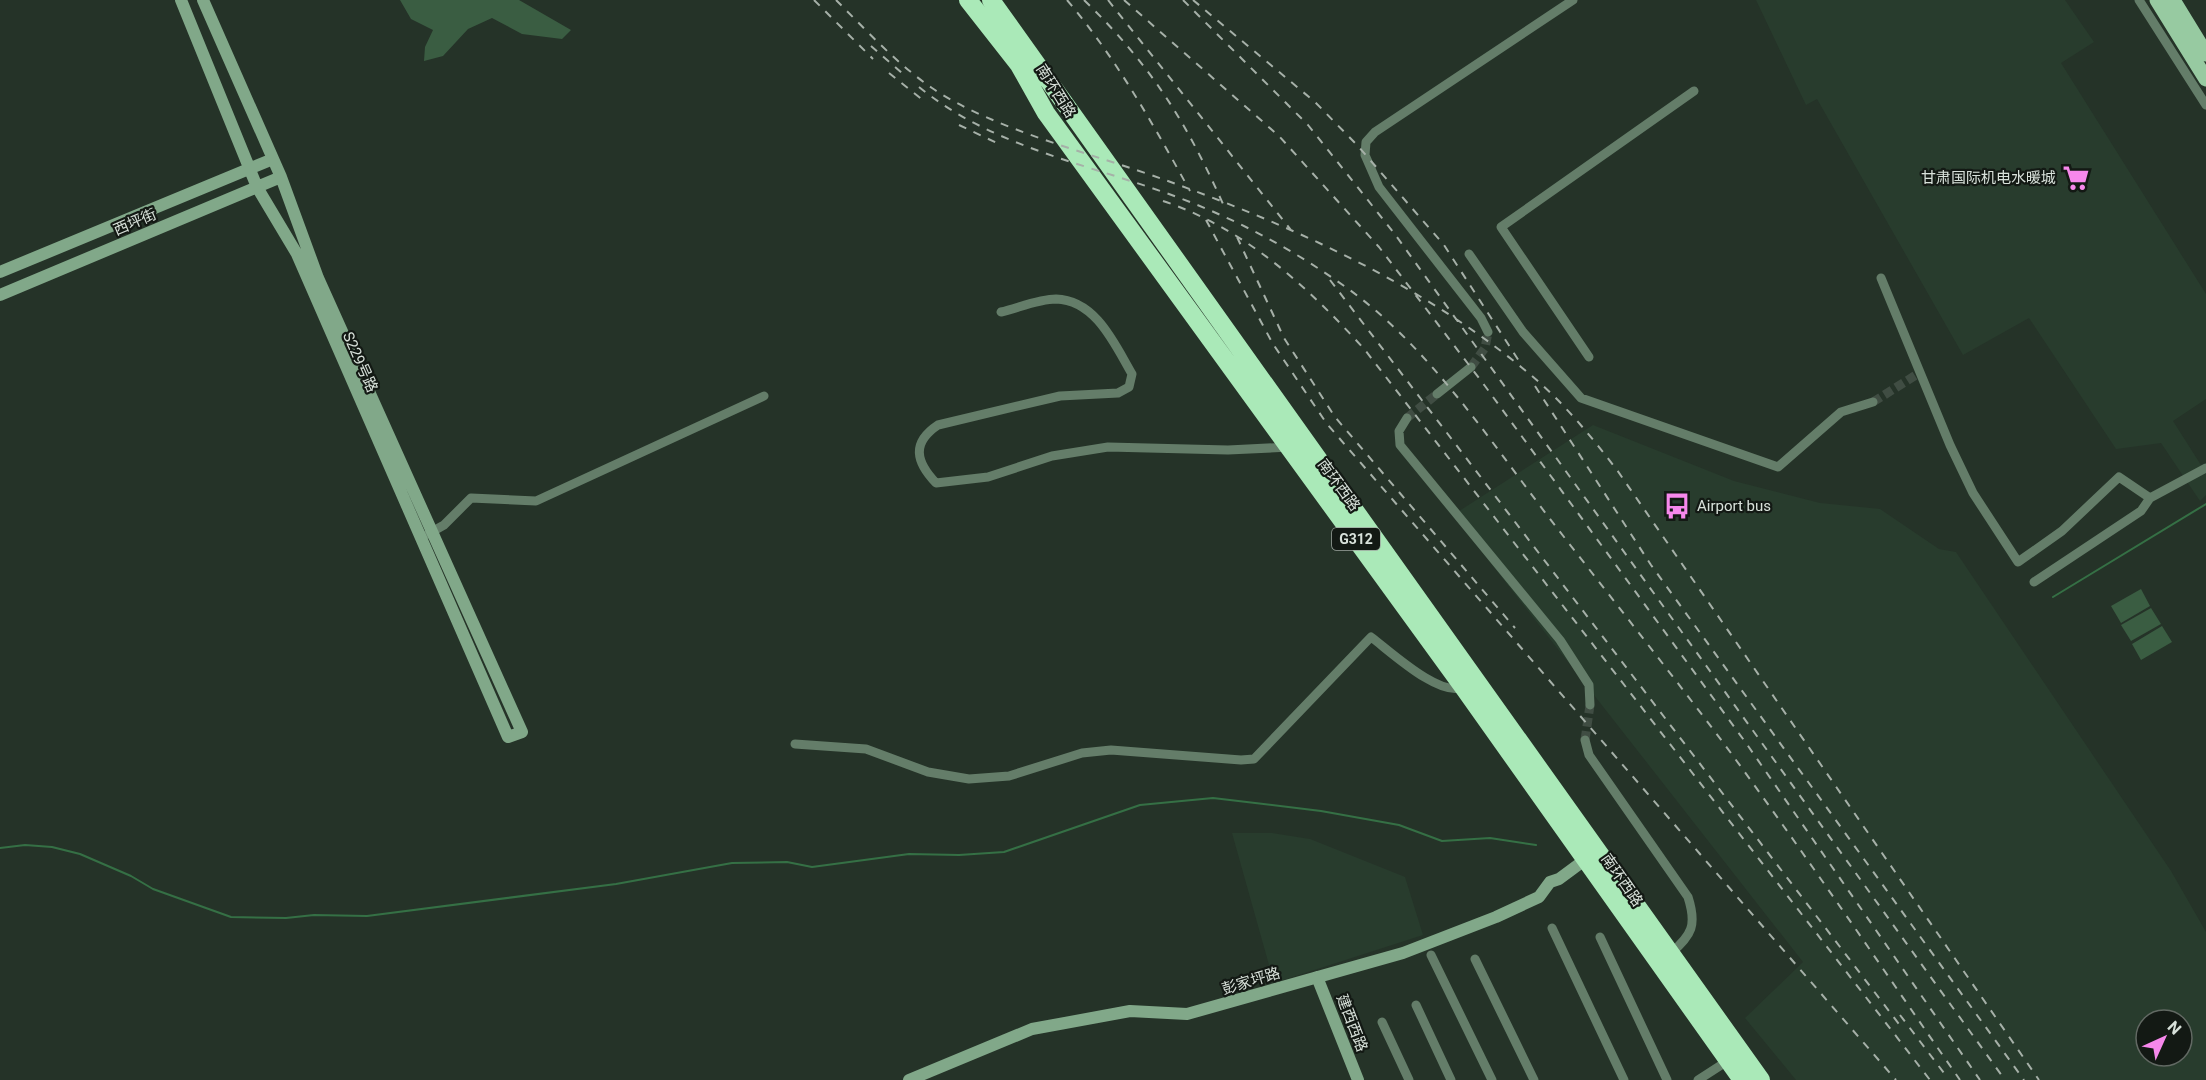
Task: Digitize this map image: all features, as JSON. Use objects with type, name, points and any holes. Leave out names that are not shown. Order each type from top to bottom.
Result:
[{"type":"highway","name":"南环西路","points":[[968,0],[1019,65],[1046,113],[1290,447],[1586,859],[1735,1057],[1761,1080]]},
{"type":"highway","name":"南环西路","points":[[991,0],[1671,953],[1735,1057],[1742,1080]]},
{"type":"main road","points":[[2157,0],[2206,79]]},
{"type":"main road","points":[[2173,0],[2206,54]]},
{"type":"street","name":"S229号路","points":[[181,0],[257,187],[297,254],[426,535],[522,732],[508,737],[426,535],[318,278],[281,177],[203,0]]},
{"type":"street","points":[[1488,333],[1481,318],[1379,187],[1365,155],[1366,142],[1375,132],[1573,0]]},
{"type":"street","points":[[2139,0],[2206,105]]},
{"type":"street","points":[[1589,357],[1501,227],[1694,91]]},
{"type":"street","name":"西坪街","points":[[0,272],[273,159]]},
{"type":"street","name":"西坪街","points":[[0,295],[281,177]]},
{"type":"street","points":[[1469,254],[1523,332],[1581,398],[1778,467],[1841,412],[1873,402]]},
{"type":"street","points":[[1881,278],[1917,374],[1973,494],[2018,562],[2062,531],[2119,477],[2150,498]]},
{"type":"street","points":[[1001,312],[1056,299],[1085,306],[1112,338],[1132,374],[1129,387],[1118,393],[1060,396],[938,424],[923,434],[919,445],[921,463],[936,483],[988,477],[1052,456],[1108,447],[1228,450],[1290,447]]},
{"type":"street","points":[[1437,394],[1472,367]]},
{"type":"street","points":[[426,535],[444,525],[471,498],[536,501],[764,396]]},
{"type":"street","points":[[1407,418],[1399,431],[1400,445],[1560,640],[1589,686],[1590,705]]},
{"type":"street","points":[[2034,582],[2141,511],[2150,498],[2206,468]]},
{"type":"street","points":[[795,744],[866,749],[928,772],[969,778],[1009,776],[1082,753],[1111,750],[1241,760],[1254,759],[1371,637],[1445,689],[1455,691],[1463,687]]},
{"type":"street","points":[[1585,740],[1589,755],[1688,897],[1692,911],[1689,938],[1671,953]]},
{"type":"street","name":"彭家坪路","points":[[909,1080],[1032,1029],[1130,1011],[1187,1014],[1403,953],[1496,917],[1539,897],[1550,882],[1559,879],[1586,859]]},
{"type":"street","points":[[1552,928],[1624,1080]]},
{"type":"street","points":[[1600,937],[1667,1080]]},
{"type":"street","points":[[1431,955],[1492,1080]]},
{"type":"street","points":[[1475,959],[1534,1080]]},
{"type":"street","name":"建西西路","points":[[1317,977],[1358,1080]]},
{"type":"street","points":[[1416,1005],[1451,1080]]},
{"type":"street","points":[[1382,1022],[1408,1080]]},
{"type":"street","points":[[1698,1080],[1735,1057]]},
{"type":"shaded area","points":[[400,0],[519,0],[571,30],[562,39],[522,34],[492,18],[468,29],[443,56],[424,61],[425,47],[433,30],[411,19]]},
{"type":"shaded area","points":[[1756,0],[2065,0],[2094,42],[2061,63],[2206,294],[2206,399],[2173,421],[2206,473],[2206,495],[2200,501],[2161,443],[2116,449],[2029,318],[1963,355],[1817,99],[1806,105]]},
{"type":"shaded area","points":[[1593,425],[1734,481],[1820,503],[1880,509],[1939,549],[1956,552],[2171,871],[2206,932],[2206,1080],[1796,1080],[1745,1018],[1803,962],[1453,515]]},
{"type":"shaded area","points":[[2141,589],[2150,606],[2121,623],[2111,606]]},
{"type":"shaded area","points":[[2151,608],[2161,624],[2131,641],[2121,625]]},
{"type":"shaded area","points":[[2162,626],[2172,642],[2141,660],[2132,644]]},
{"type":"shaded area","points":[[1232,833],[1272,833],[1310,839],[1405,877],[1423,935],[1274,983]]},
{"type":"waterway","points":[[2053,597],[2206,504]]},
{"type":"waterway","points":[[0,848],[25,845],[52,847],[80,854],[131,876],[153,889],[231,917],[286,918],[314,915],[367,916],[616,884],[732,863],[787,862],[812,867],[909,854],[959,855],[1004,852],[1140,805],[1213,798],[1321,811],[1399,825],[1442,841],[1490,838],[1536,845]]},
{"type":"tunnel","points":[[1471,367],[1485,348],[1488,332]]},
{"type":"tunnel","points":[[1873,402],[1916,375]]},
{"type":"tunnel","points":[[1407,418],[1437,394]]},
{"type":"tunnel","points":[[1585,740],[1590,705]]},
{"type":"railway","points":[[814,0],[873,59]]},
{"type":"railway","points":[[836,0],[906,68],[957,103],[1014,129],[1215,199],[1265,219],[1362,264],[1455,318],[1499,349],[1540,383],[1571,414],[1617,470],[2039,1080]]},
{"type":"railway","points":[[1067,0],[1118,68],[1190,191]]},
{"type":"railway","points":[[1084,0],[1128,47],[1164,95],[1195,146],[1223,204]]},
{"type":"railway","points":[[1108,0],[1291,230]]},
{"type":"railway","points":[[1124,0],[1279,136],[1379,247],[1485,386],[1746,743],[1980,1080]]},
{"type":"railway","points":[[1183,0],[1308,125],[1394,233],[2005,1080]]},
{"type":"railway","points":[[1193,0],[1315,102],[1357,145],[1444,245],[1519,361]]},
{"type":"railway","points":[[871,46],[903,74]]},
{"type":"railway","points":[[889,73],[924,101]]},
{"type":"railway","points":[[919,87],[948,108],[1010,140],[1177,197],[1265,237],[1307,261],[1378,312],[1434,369],[1460,400],[1725,745],[1960,1080]]},
{"type":"railway","points":[[959,125],[999,144]]},
{"type":"railway","points":[[1163,201],[1222,227],[1274,262],[1321,304],[1365,350],[1930,1080]]},
{"type":"railway","points":[[1206,220],[1273,344],[1327,424],[1896,1080]]},
{"type":"railway","points":[[1237,237],[1284,338],[1335,417],[1515,628]]},
{"type":"railway","points":[[1330,280],[1902,1028]]},
{"type":"railway","points":[[1535,386],[1651,565],[2024,1080]]},
{"type":"railway","points":[[1900,1015],[1947,1077]]},
{"type":"place","name":"甘肃国际机电水暖城","points":[[2076,178]]},
{"type":"place","name":"Airport bus","points":[[1677,506]]}]
